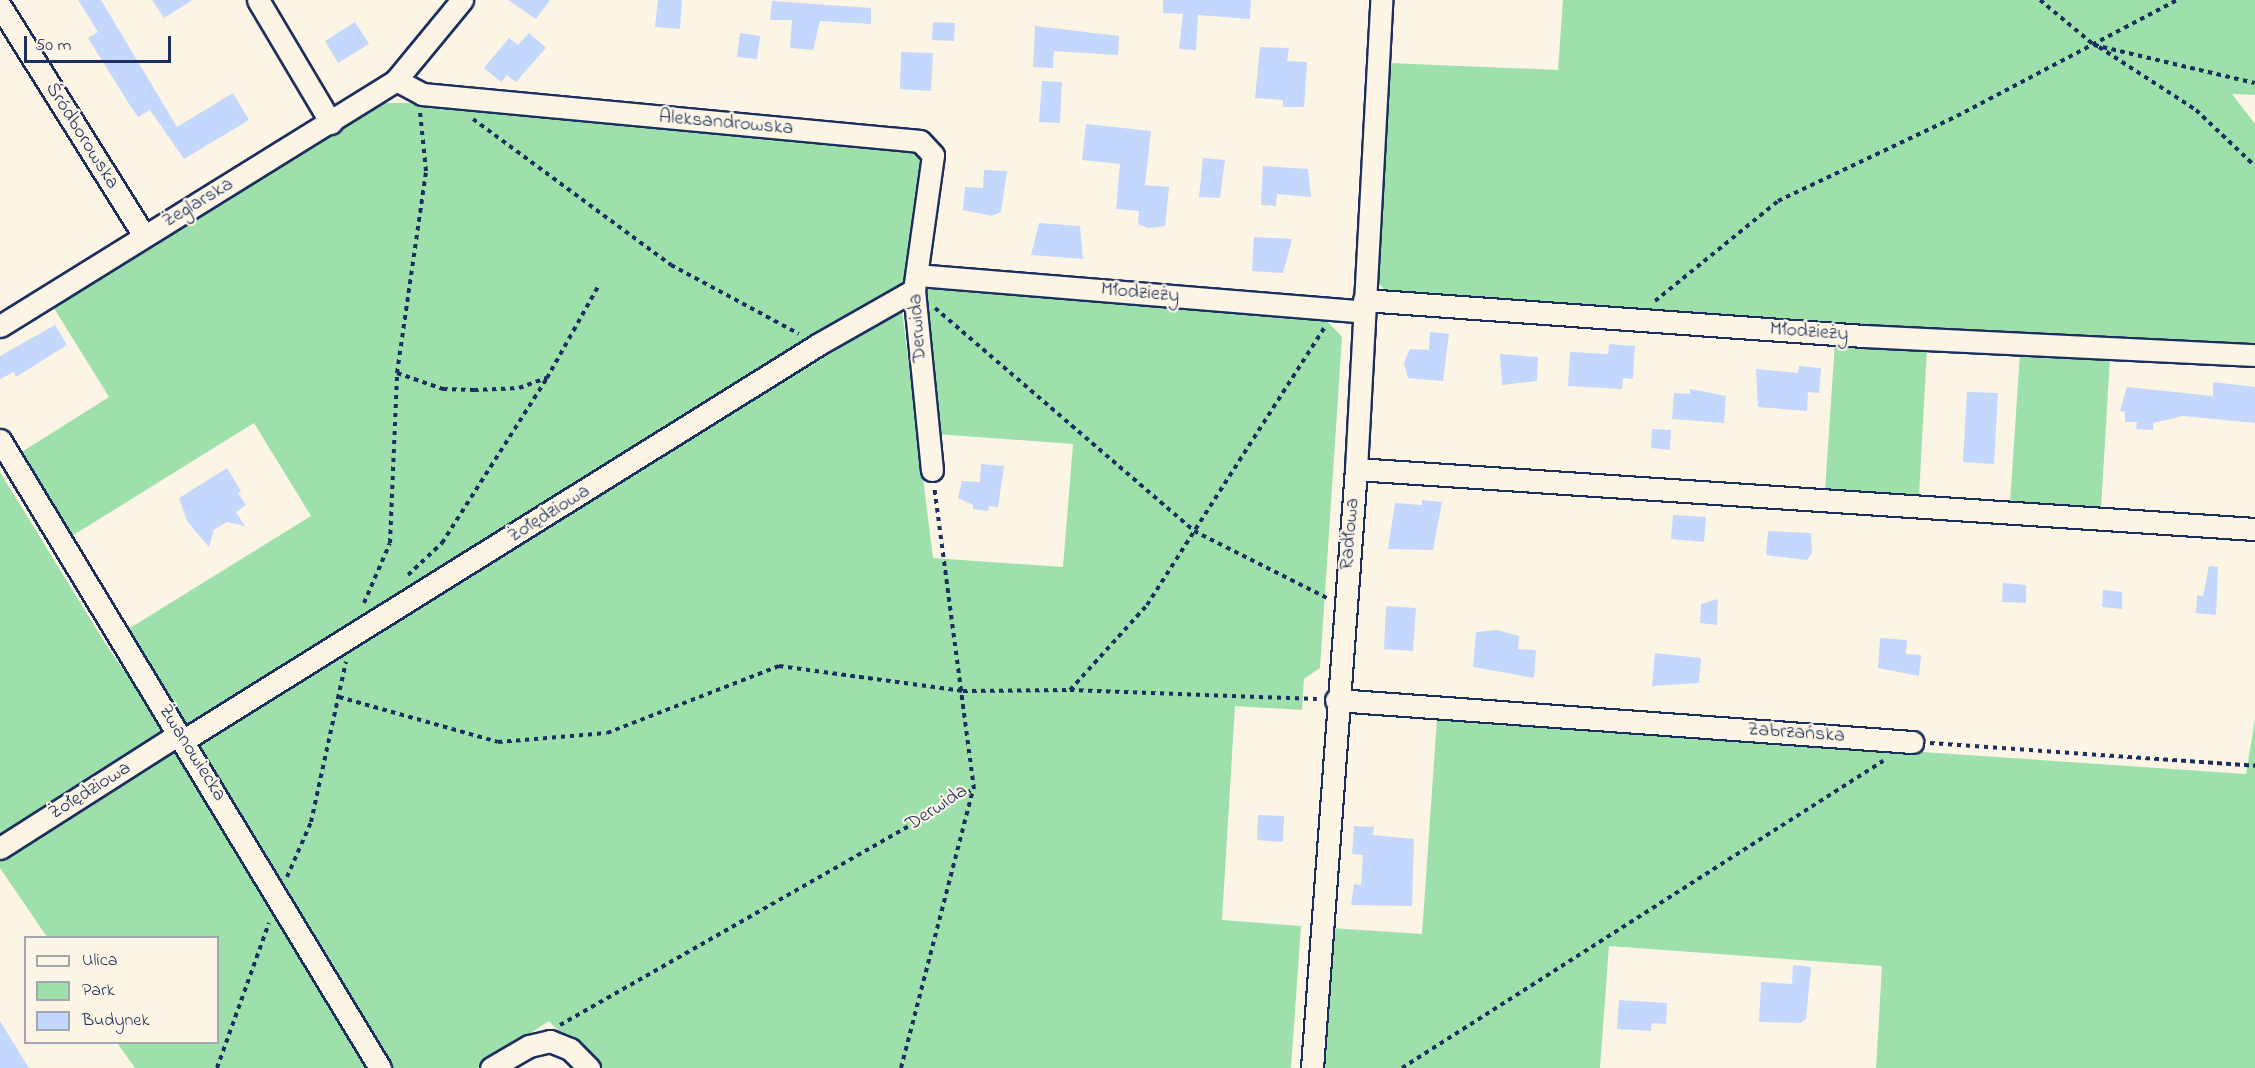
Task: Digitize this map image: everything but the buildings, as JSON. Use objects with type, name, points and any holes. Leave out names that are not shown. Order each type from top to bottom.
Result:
[{"type":"street","points":[[258,0],[331,123]]},
{"type":"street","name":"Żeglarska","points":[[0,326],[331,123],[396,80],[462,0]]},
{"type":"street","name":"Radłowa","points":[[1312,1068],[1336,700],[1356,469],[1381,0]]},
{"type":"street","name":"Śródborowska","points":[[0,6],[144,236]]},
{"type":"street","name":"Aleksandrowska","points":[[396,80],[422,93],[921,141],[933,155],[933,163],[916,283]]},
{"type":"street","name":"Młodzieży","points":[[916,283],[1330,309],[1364,306],[1632,319],[2014,345],[2255,355]]},
{"type":"street","name":"Żołędziowa","points":[[0,848],[182,737],[351,638],[916,283]]},
{"type":"street","name":"Derwida","points":[[916,283],[932,470]]},
{"type":"street","name":"Żwanowiecka","points":[[0,440],[279,895],[380,1068]]},
{"type":"street","points":[[1356,469],[2255,529]]},
{"type":"street","name":"Zabrzańska","points":[[1336,700],[1912,742]]},
{"type":"street","points":[[491,1068],[529,1046],[550,1041],[570,1049],[589,1068]]},
{"type":"path","points":[[2040,0],[2094,45],[2196,110],[2255,166]]},
{"type":"path","points":[[1632,319],[1778,201],[2094,45],[2177,0]]},
{"type":"path","points":[[2094,45],[2255,83]]},
{"type":"path","points":[[363,606],[390,543],[397,373],[426,171],[422,93]]},
{"type":"path","points":[[469,117],[671,265],[819,344]]},
{"type":"path","points":[[916,283],[1194,531],[1344,607]]},
{"type":"path","points":[[402,581],[442,543],[547,378],[599,285]]},
{"type":"path","points":[[1070,690],[1147,605],[1330,320],[1330,309]]},
{"type":"path","points":[[397,373],[443,389],[519,388],[547,378]]},
{"type":"path","name":"Derwida","points":[[550,1041],[574,1015],[974,789],[963,691],[932,470]]},
{"type":"path","points":[[217,1068],[279,895],[311,822],[351,638]]},
{"type":"path","points":[[339,697],[498,742],[607,733],[779,666],[963,691],[1070,690],[1336,700]]},
{"type":"path","points":[[1402,1068],[1912,742],[2255,766]]},
{"type":"path","points":[[901,1068],[974,789]]},
{"type":"green space","points":[[1563,0],[2255,0],[2255,95],[2232,94],[2255,124],[2255,350],[1939,335],[1390,295],[1377,282],[1389,63],[1558,70]]},
{"type":"green space","points":[[374,103],[430,103],[922,153],[909,282],[187,730],[125,631],[311,516],[254,423],[67,539],[17,455],[109,397],[52,305]]},
{"type":"green space","points":[[920,282],[1262,309],[1262,316],[1328,322],[1342,337],[1320,668],[1304,679],[1302,710],[1235,706],[1222,920],[1301,926],[1291,1068],[596,1068],[549,1021],[477,1068],[393,1068],[194,742],[902,310],[933,558],[1063,567],[1073,444],[936,434]]},
{"type":"green space","points":[[1835,342],[1927,348],[1919,496],[1825,490]]},
{"type":"green space","points":[[2020,354],[2110,358],[2101,508],[2010,502]]},
{"type":"green space","points":[[0,472],[105,643],[166,732],[0,836]]},
{"type":"green space","points":[[1437,719],[2246,774],[2255,719],[2255,1068],[1876,1068],[1882,966],[1609,946],[1600,1068],[1325,1068],[1331,928],[1422,934]]},
{"type":"green space","points":[[178,743],[368,1068],[135,1068],[118,1044],[219,1044],[219,936],[46,936],[0,868],[0,854]]}]
